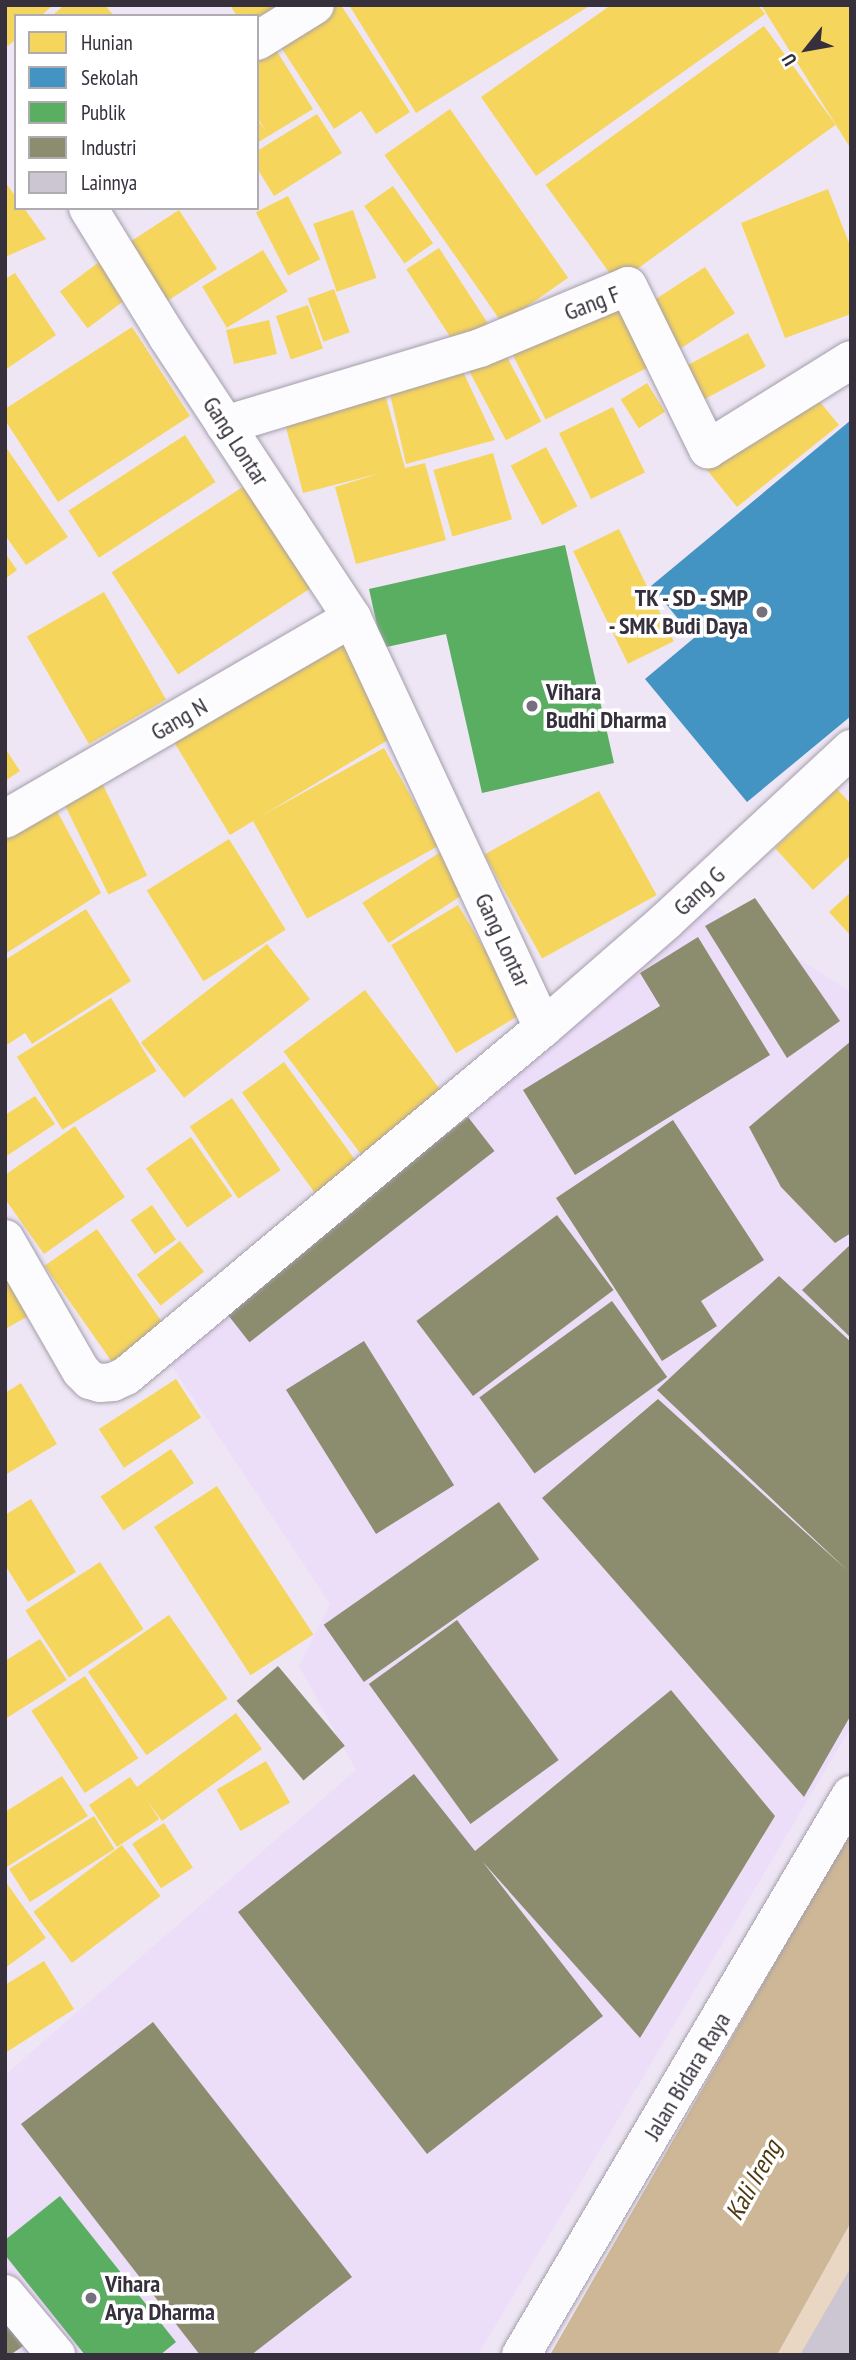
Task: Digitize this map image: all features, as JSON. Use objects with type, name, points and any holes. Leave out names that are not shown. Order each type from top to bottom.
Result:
[{"type":"street","points":[[259,40],[315,5]]},
{"type":"street","name":"Gang Lontar","points":[[89,210],[225,425],[352,618],[543,1028]]},
{"type":"street","name":"Gang F","points":[[225,425],[480,348],[628,286],[708,449],[851,360]]},
{"type":"street","name":"Gang N","points":[[5,819],[352,618]]},
{"type":"street","name":"Gang G","points":[[543,1028],[666,921],[851,749]]},
{"type":"street","points":[[5,1239],[80,1371],[90,1380],[113,1382],[126,1376],[543,1028]]},
{"type":"street","name":"Jalan Bidara Raya","points":[[521,2355],[851,1795]]},
{"type":"street","points":[[5,2294],[57,2355]]},
{"type":"shaded area","points":[[708,902],[851,992],[851,1727],[478,2355],[5,2355],[5,2075],[356,1770],[299,1666],[330,1604],[153,1338]]},
{"type":"shaded area","points":[[851,2222],[851,2355],[777,2355]]},
{"type":"water","name":"Kali Ireng","points":[[851,1830],[851,2222],[777,2355],[550,2355]]},
{"type":"building: Hunian","points":[[5,5],[53,5],[43,14],[14,14],[14,41],[8,46],[5,42]]},
{"type":"building: Hunian","points":[[64,5],[105,5],[112,14],[54,14]]},
{"type":"building: Hunian","points":[[230,5],[285,5],[259,30],[259,14],[236,14]]},
{"type":"building: Hunian","points":[[327,5],[341,5],[410,112],[376,134],[361,111],[334,129],[275,38]]},
{"type":"building: Hunian","points":[[349,5],[591,5],[416,113]]},
{"type":"building: Hunian","points":[[611,5],[758,5],[765,14],[536,176],[481,97]]},
{"type":"building: Hunian","points":[[761,5],[851,5],[851,149]]},
{"type":"building: Hunian","points":[[764,26],[836,125],[617,283],[546,185]]},
{"type":"building: Hunian","points":[[271,42],[313,109],[259,142],[259,122],[266,131],[259,120],[259,49]]},
{"type":"building: Hunian","points":[[450,109],[568,278],[503,324],[384,155]]},
{"type":"building: Hunian","points":[[317,114],[342,153],[274,196],[259,171],[259,150]]},
{"type":"building: Hunian","points":[[5,182],[14,194],[14,210],[25,210],[46,239],[5,257]]},
{"type":"building: Hunian","points":[[393,186],[433,243],[404,263],[364,206]]},
{"type":"building: Hunian","points":[[828,189],[851,248],[851,314],[785,338],[741,223]]},
{"type":"building: Hunian","points":[[288,196],[320,259],[288,276],[256,212]]},
{"type":"building: Hunian","points":[[179,210],[217,269],[163,304],[124,245]]},
{"type":"building: Hunian","points":[[353,210],[376,278],[337,292],[313,224]]},
{"type":"building: Hunian","points":[[439,248],[488,323],[455,345],[406,269]]},
{"type":"building: Hunian","points":[[263,250],[288,291],[227,328],[202,287]]},
{"type":"building: Hunian","points":[[99,262],[127,299],[88,328],[60,291]]},
{"type":"building: Hunian","points":[[705,267],[735,313],[675,352],[645,306]]},
{"type":"building: Hunian","points":[[15,273],[56,335],[5,370],[5,279]]},
{"type":"building: Hunian","points":[[334,289],[350,332],[323,342],[308,299]]},
{"type":"building: Hunian","points":[[619,299],[653,365],[546,419],[512,353]]},
{"type":"building: Hunian","points":[[308,305],[323,348],[291,360],[276,316]]},
{"type":"building: Hunian","points":[[269,320],[277,354],[234,364],[226,330]]},
{"type":"building: Hunian","points":[[132,327],[190,416],[58,502],[5,420],[5,409]]},
{"type":"building: Hunian","points":[[748,333],[766,367],[693,406],[675,372]]},
{"type":"building: Hunian","points":[[499,342],[541,421],[506,440],[464,361]]},
{"type":"building: Hunian","points":[[458,361],[495,440],[406,464],[387,381]]},
{"type":"building: Hunian","points":[[382,383],[405,468],[425,463],[446,540],[356,564],[335,487],[381,473],[303,493],[281,408]]},
{"type":"building: Hunian","points":[[647,383],[665,412],[639,428],[621,399]]},
{"type":"building: Hunian","points":[[811,391],[839,425],[737,507],[703,465]]},
{"type":"building: Hunian","points":[[613,407],[645,473],[591,499],[559,433]]},
{"type":"building: Hunian","points":[[185,435],[215,482],[99,558],[68,511]]},
{"type":"building: Hunian","points":[[5,446],[68,537],[26,565],[5,535]]},
{"type":"building: Hunian","points":[[546,447],[577,506],[542,525],[511,466]]},
{"type":"building: Hunian","points":[[493,453],[512,519],[452,536],[433,470]]},
{"type":"building: Hunian","points":[[255,479],[321,581],[178,674],[112,572]]},
{"type":"building: Hunian","points":[[619,529],[674,641],[628,664],[573,551]]},
{"type":"building: Hunian","points":[[5,553],[17,570],[5,579]]},
{"type":"building: Hunian","points":[[104,592],[166,699],[89,744],[27,636]]},
{"type":"building: Hunian","points":[[339,634],[399,733],[230,835],[170,735]]},
{"type":"building: Hunian","points":[[5,748],[20,771],[5,781]]},
{"type":"building: Hunian","points":[[384,748],[438,846],[307,919],[253,821]]},
{"type":"building: Hunian","points":[[102,783],[147,876],[109,894],[63,802]]},
{"type":"building: Hunian","points":[[837,789],[851,804],[851,855],[813,890],[775,848]]},
{"type":"building: Hunian","points":[[599,791],[657,895],[542,959],[484,855]]},
{"type":"building: Hunian","points":[[57,811],[101,893],[5,954],[5,838]]},
{"type":"building: Hunian","points":[[229,839],[286,930],[203,981],[147,890]]},
{"type":"building: Hunian","points":[[442,851],[468,891],[388,943],[362,903]]},
{"type":"building: Hunian","points":[[851,892],[851,936],[829,912]]},
{"type":"building: Hunian","points":[[458,905],[523,1013],[456,1053],[391,945]]},
{"type":"building: Hunian","points":[[86,909],[131,981],[32,1044],[25,1033],[5,1046],[5,960]]},
{"type":"building: Hunian","points":[[267,944],[310,999],[184,1098],[141,1043]]},
{"type":"building: Hunian","points":[[365,990],[447,1099],[365,1160],[284,1051]]},
{"type":"building: Hunian","points":[[111,998],[157,1071],[62,1130],[17,1057]]},
{"type":"building: Hunian","points":[[284,1062],[363,1171],[321,1202],[242,1093]]},
{"type":"building: Hunian","points":[[35,1096],[55,1124],[5,1157],[5,1115]]},
{"type":"building: Hunian","points":[[232,1098],[281,1170],[238,1199],[190,1127]]},
{"type":"building: Hunian","points":[[75,1126],[125,1197],[44,1254],[5,1199],[5,1175]]},
{"type":"building: Hunian","points":[[191,1137],[232,1196],[187,1228],[146,1169]]},
{"type":"building: Hunian","points":[[152,1205],[176,1239],[155,1254],[131,1220]]},
{"type":"building: Hunian","points":[[97,1229],[165,1326],[112,1362],[45,1266]]},
{"type":"building: Hunian","points":[[180,1241],[204,1272],[161,1306],[137,1275]]},
{"type":"building: Hunian","points":[[5,1260],[34,1313],[5,1329]]},
{"type":"building: Hunian","points":[[176,1379],[201,1418],[124,1468],[99,1429]]},
{"type":"building: Hunian","points":[[21,1383],[57,1444],[5,1475],[5,1393]]},
{"type":"building: Hunian","points":[[171,1449],[194,1483],[123,1531],[101,1497]]},
{"type":"building: Hunian","points":[[217,1486],[313,1634],[251,1675],[154,1527]]},
{"type":"building: Hunian","points":[[31,1499],[76,1572],[28,1602],[5,1565],[5,1515]]},
{"type":"building: Hunian","points":[[100,1562],[144,1629],[69,1678],[25,1610]]},
{"type":"building: Hunian","points":[[169,1615],[228,1699],[146,1755],[88,1672]]},
{"type":"building: Hunian","points":[[40,1639],[67,1680],[5,1719],[5,1661]]},
{"type":"building: Hunian","points":[[85,1676],[138,1758],[85,1793],[31,1711]]},
{"type":"building: Hunian","points":[[236,1713],[262,1749],[162,1821],[147,1800],[159,1819],[117,1847],[89,1805],[130,1777],[137,1787]]},
{"type":"building: Hunian","points":[[266,1761],[290,1803],[241,1831],[217,1790]]},
{"type":"building: Hunian","points":[[62,1776],[88,1816],[5,1868],[5,1812]]},
{"type":"building: Hunian","points":[[94,1816],[115,1849],[30,1902],[9,1869]]},
{"type":"building: Hunian","points":[[164,1823],[193,1867],[161,1888],[132,1844]]},
{"type":"building: Hunian","points":[[122,1845],[161,1896],[72,1963],[33,1912]]},
{"type":"building: Hunian","points":[[5,1881],[46,1938],[5,1968]]},
{"type":"building: Hunian","points":[[44,1961],[74,2009],[5,2053],[5,1985]]},
{"type":"building: Sekolah","name":"TK - SD - SMP - SMK Budi Daya","points":[[851,420],[851,716],[747,802],[645,679],[694,638],[651,586]]},
{"type":"building: Publik","name":"Vihara Budhi Dharma","points":[[565,545],[614,763],[482,793],[446,634],[382,648],[369,589]]},
{"type":"building: Publik","name":"Vihara Arya Dharma","points":[[60,2196],[176,2342],[160,2355],[85,2355],[5,2255],[5,2240]]},
{"type":"building: Industri","points":[[755,898],[840,1021],[787,1058],[705,926]]},
{"type":"building: Industri","points":[[698,937],[770,1055],[575,1175],[523,1090],[660,1006],[640,973]]},
{"type":"building: Industri","points":[[851,1041],[851,1233],[835,1243],[781,1187],[749,1127]]},
{"type":"building: Industri","points":[[468,1117],[494,1151],[249,1342],[223,1308]]},
{"type":"building: Industri","points":[[673,1120],[764,1260],[701,1301],[717,1326],[662,1361],[556,1198]]},
{"type":"building: Industri","points":[[557,1215],[614,1290],[473,1396],[416,1321]]},
{"type":"building: Industri","points":[[851,1244],[851,1338],[802,1290]]},
{"type":"building: Industri","points":[[779,1276],[851,1342],[851,1715],[804,1797],[542,1498],[658,1399],[848,1571],[657,1390]]},
{"type":"building: Industri","points":[[612,1301],[667,1377],[535,1473],[479,1397]]},
{"type":"building: Industri","points":[[364,1341],[454,1485],[376,1534],[286,1390]]},
{"type":"building: Industri","points":[[499,1502],[539,1559],[364,1682],[324,1625]]},
{"type":"building: Industri","points":[[457,1620],[559,1760],[471,1824],[369,1684]]},
{"type":"building: Industri","points":[[278,1666],[345,1746],[303,1780],[237,1701]]},
{"type":"building: Industri","points":[[671,1690],[775,1816],[640,2038],[482,1861],[603,2016],[427,2154],[238,1912],[414,1774],[475,1851]]},
{"type":"building: Industri","points":[[153,2022],[352,2277],[251,2355],[200,2355],[21,2124]]},
{"type":"building: Industri","points":[[5,2298],[35,2338],[10,2355],[5,2355]]},
{"type":"building: Lainnya","points":[[851,2267],[851,2355],[800,2355],[825,2312]]},
{"type":"place","name":"TK - SD - SMP - SMK Budi Daya","points":[[762,612]]},
{"type":"place","name":"Vihara Budhi Dharma","points":[[532,706]]},
{"type":"place","name":"Vihara Arya Dharma","points":[[91,2298]]}]
